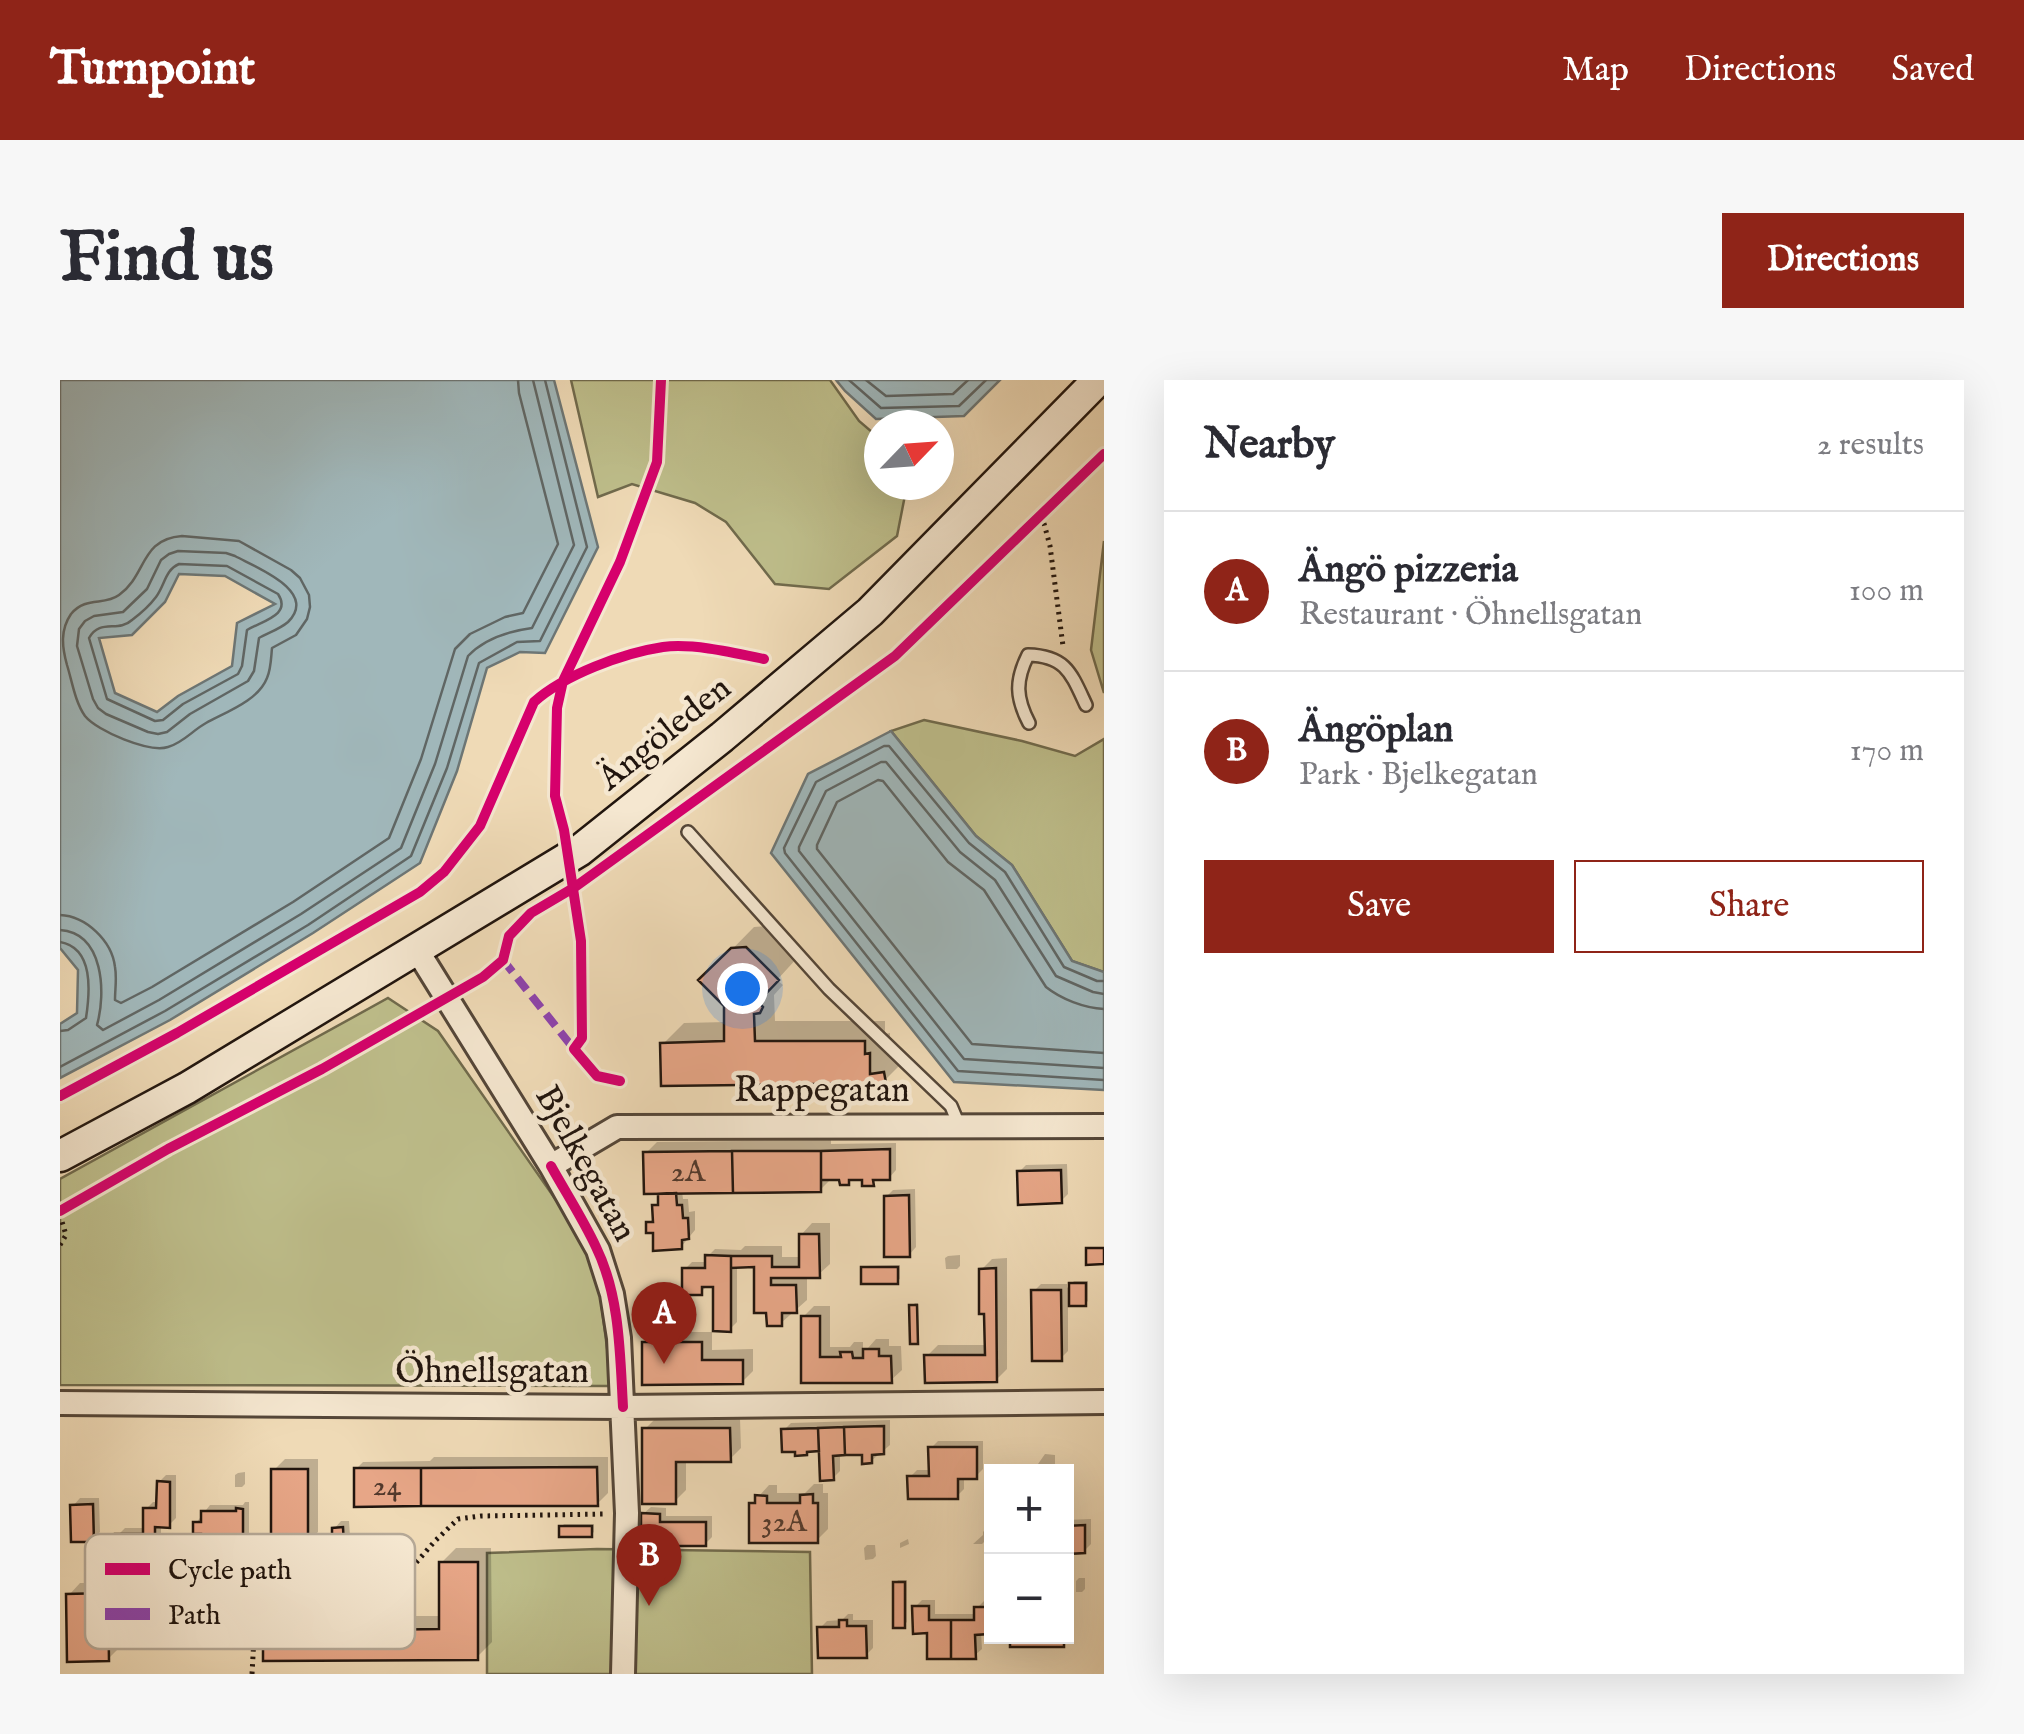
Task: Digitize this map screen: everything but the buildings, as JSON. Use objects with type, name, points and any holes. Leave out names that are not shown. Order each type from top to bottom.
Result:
[{"type":"main road","name":"Ängöleden","points":[[60,1156],[186,1088],[579,851],[870,612],[1098,380]]},
{"type":"street","name":"Bjelkegatan","points":[[417,950],[551,1166],[598,1250],[612,1294],[619,1338],[627,1513],[623,1674]]},
{"type":"street","name":"Rappegatan","points":[[551,1166],[617,1127],[1104,1126]]},
{"type":"street","name":"Öhnellsgatan","points":[[60,1403],[623,1408],[1104,1402]]},
{"type":"lane","points":[[1028,723],[1018,703],[1020,672],[1028,656],[1061,662],[1086,705]]},
{"type":"lane","points":[[688,832],[829,990],[951,1106],[960,1126]]},
{"type":"path","points":[[1042,516],[1050,546],[1066,670]]},
{"type":"path","points":[[60,1215],[66,1236],[60,1245]]},
{"type":"path","points":[[415,1564],[458,1519],[627,1513]]},
{"type":"path","points":[[252,1674],[253,1649]]},
{"type":"green space","points":[[571,380],[830,380],[864,425],[864,500],[904,500],[897,536],[829,589],[775,584],[726,522],[695,503],[632,484],[598,497]]},
{"type":"green space","points":[[1104,541],[1104,693],[1091,650]]},
{"type":"green space","points":[[924,720],[1075,756],[1104,739],[1104,972],[1072,961],[1012,865],[976,836],[891,731]]},
{"type":"green space","points":[[388,998],[438,1031],[595,1256],[612,1386],[60,1385],[60,1179]]},
{"type":"green space","points":[[597,1549],[810,1552],[812,1674],[487,1674],[487,1553]]},
{"type":"water","points":[[60,380],[554,380],[598,547],[545,653],[520,652],[487,668],[457,771],[420,863],[170,1020],[60,1078],[60,1024],[77,1013],[78,970],[60,948]],"holes":[[[179,574],[225,576],[275,604],[237,623],[232,666],[157,712],[115,693],[99,638],[132,635],[165,602]]]},
{"type":"water","points":[[836,380],[1000,380],[964,416],[954,416],[954,410],[866,410]]},
{"type":"water","points":[[891,731],[976,836],[1012,865],[1072,961],[1104,972],[1104,1090],[954,1082],[771,853],[808,774]]},
{"type":"marked path","points":[[503,960],[574,1049]]},
{"type":"cycle path","points":[[620,1081],[597,1076],[574,1049],[582,1038],[581,941],[555,796],[557,708],[563,681],[620,562],[657,462],[661,380]]},
{"type":"cycle path","points":[[60,1211],[483,977],[503,960],[509,936],[531,913],[575,887],[895,656],[1104,454]]},
{"type":"cycle path","points":[[60,1096],[420,892],[444,872],[480,826],[534,702],[561,683],[613,660],[663,647],[700,647],[764,659]]},
{"type":"cycle path","points":[[551,1166],[591,1237],[610,1285],[623,1407]]},
{"type":"place","name":"Ängö pizzeria","points":[[664,1364]]},
{"type":"place","name":"Ängöplan","points":[[649,1606]]}]
